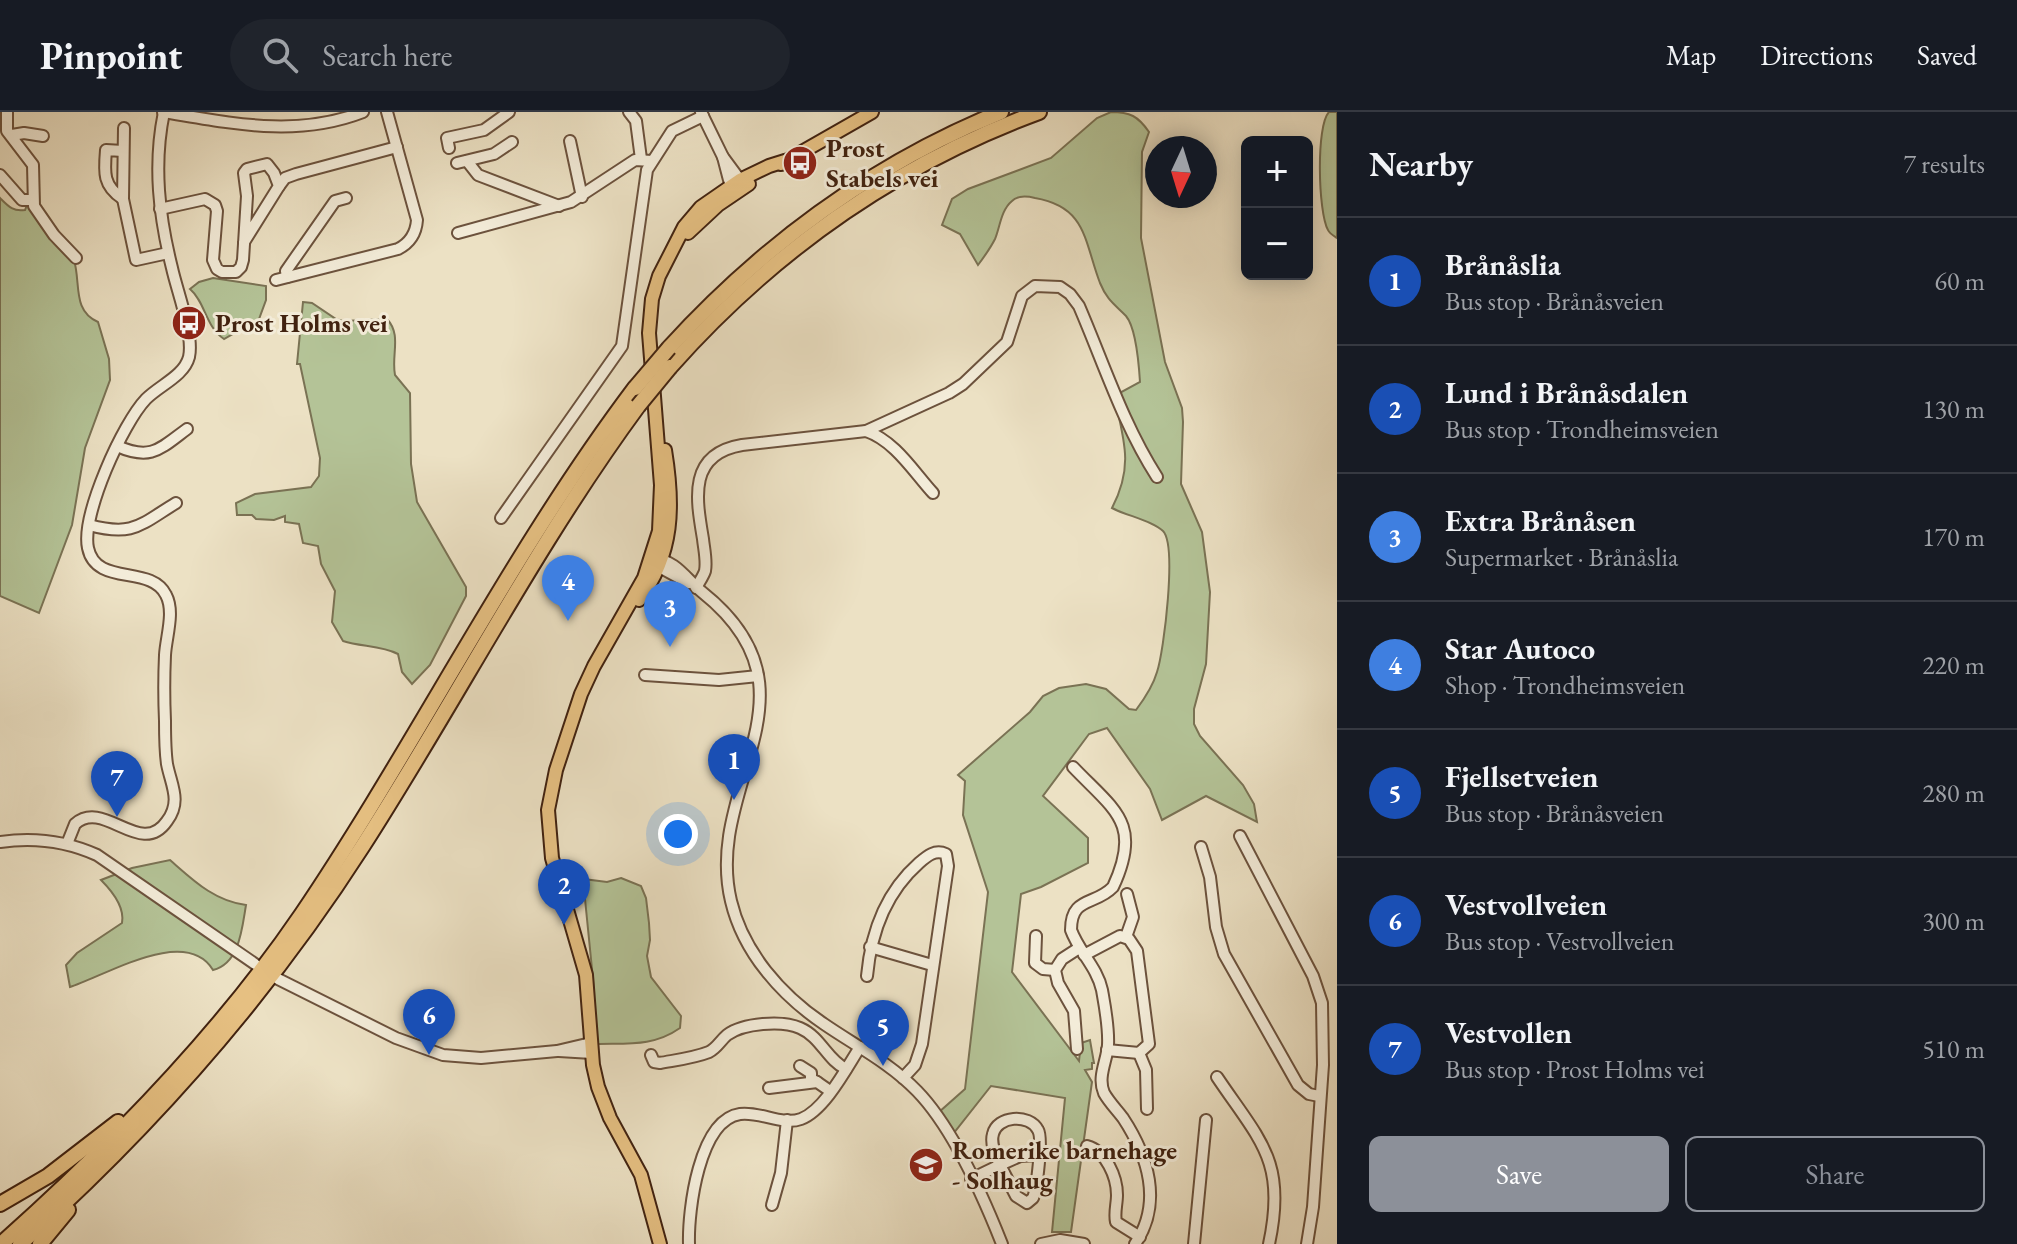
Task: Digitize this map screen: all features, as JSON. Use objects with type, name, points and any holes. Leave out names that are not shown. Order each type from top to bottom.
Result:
[{"type":"highway","points":[[1,1244],[139,1110],[208,1033],[300,917],[390,776],[546,516],[635,388],[669,348],[700,313],[754,263],[811,218],[892,165],[1001,112]]},
{"type":"highway","points":[[20,1244],[80,1189],[195,1069],[309,925],[393,797],[561,517],[638,406],[700,333],[794,248],[844,211],[943,153],[997,127],[1039,112]]},
{"type":"highway","points":[[0,1204],[37,1184],[107,1129],[139,1110]]},
{"type":"highway","points":[[40,1244],[70,1208],[80,1189]]},
{"type":"main road","points":[[660,1244],[641,1175],[602,1099],[592,1048],[586,975],[552,858],[548,810],[556,770],[577,705],[599,656],[624,617],[644,595],[658,562],[662,505],[649,344],[650,312],[659,276],[678,241],[737,185],[841,132],[872,112]]},
{"type":"street","points":[[7,112],[6,125],[33,165],[33,200],[39,216],[76,258]]},
{"type":"street","points":[[67,844],[73,827],[85,818],[103,818],[141,834],[157,831],[170,818],[176,799],[165,741],[167,597],[152,581],[111,572],[96,564],[88,550],[89,525],[97,495],[117,446],[143,402],[178,373],[188,360],[187,332],[160,209],[157,168],[163,112],[262,127],[294,128],[325,118],[363,112]]},
{"type":"street","points":[[346,198],[335,201],[282,278],[398,249],[410,241],[417,229],[417,220],[387,112]]},
{"type":"street","points":[[449,148],[447,138],[494,129],[509,112]]},
{"type":"street","points":[[501,518],[622,346],[646,160],[632,113]]},
{"type":"street","points":[[458,233],[582,197],[635,160],[646,160],[672,131],[702,114],[737,185]]},
{"type":"street","points":[[124,128],[123,199],[136,260],[168,253]]},
{"type":"street","points":[[12,135],[43,136]]},
{"type":"street","points":[[570,141],[582,197]]},
{"type":"street","points":[[512,142],[494,154],[462,162],[478,175],[559,206]]},
{"type":"street","points":[[244,242],[285,178],[397,147]]},
{"type":"street","points":[[123,151],[106,150],[104,175],[110,190],[123,199]]},
{"type":"street","points":[[160,209],[205,199],[215,205],[213,260],[220,271],[232,273],[241,267],[244,242],[247,191],[244,173],[247,169],[267,164],[279,186]]},
{"type":"street","points":[[0,175],[22,200],[33,200]]},
{"type":"street","points":[[694,586],[706,563],[697,495],[698,480],[712,457],[729,447],[866,431],[963,384],[1007,342],[1020,302],[1026,292],[1041,285],[1065,289],[1079,306],[1121,409],[1157,477]]},
{"type":"street","points":[[117,446],[137,454],[151,453],[187,429]]},
{"type":"street","points":[[866,431],[888,443],[933,493]]},
{"type":"street","points":[[89,525],[113,531],[130,530],[176,503]]},
{"type":"street","points":[[658,562],[723,610],[736,625],[751,652],[758,676],[761,702],[758,730],[728,840],[727,873],[733,907],[745,939],[772,978],[814,1016],[903,1078],[926,1101],[944,1125],[1002,1244]]},
{"type":"street","points":[[645,675],[731,681],[758,676]]},
{"type":"street","points":[[1073,767],[1122,820],[1126,836],[1113,887],[1079,906],[1074,912],[1071,930],[1094,969],[1101,988],[1107,1027],[1107,1050],[1101,1071],[1104,1093],[1133,1134],[1150,1182],[1149,1212],[1138,1240],[1116,1222],[1117,1186],[1098,1151],[1099,1139]]},
{"type":"street","points":[[1240,836],[1318,989],[1324,1019],[1313,1207],[1307,1244]]},
{"type":"street","points":[[0,842],[41,840],[89,851],[255,964]]},
{"type":"street","points":[[1201,847],[1210,877],[1216,927],[1230,967],[1298,1085],[1309,1094],[1319,1096]]},
{"type":"street","points":[[867,976],[870,947],[883,908],[921,861],[930,854],[942,851],[946,854],[948,866],[920,1050],[915,1065],[903,1078]]},
{"type":"street","points":[[1126,937],[1133,917],[1127,894]]},
{"type":"street","points":[[1036,936],[1035,963],[1043,969],[1055,970]]},
{"type":"street","points":[[1077,1049],[1074,1011],[1058,983],[1055,970],[1062,959],[1114,937],[1126,937]]},
{"type":"street","points":[[1107,1050],[1139,1053],[1149,1044],[1137,951],[1126,937]]},
{"type":"street","points":[[870,947],[932,965]]},
{"type":"street","points":[[278,979],[396,1038],[443,1055],[481,1058],[592,1048]]},
{"type":"street","points":[[651,1055],[654,1062],[660,1063],[704,1053],[717,1047],[734,1031],[787,1024],[813,1036],[833,1061],[846,1069]]},
{"type":"street","points":[[689,1244],[698,1178],[705,1150],[715,1130],[727,1119],[741,1114],[787,1120],[797,1120],[807,1115],[830,1091],[860,1047]]},
{"type":"street","points":[[1139,1053],[1146,1070],[1147,1109]]},
{"type":"street","points":[[800,1066],[811,1073],[811,1079],[830,1091]]},
{"type":"street","points":[[1217,1077],[1224,1096],[1258,1137],[1273,1170],[1275,1212],[1269,1244]]},
{"type":"street","points":[[769,1088],[817,1082]]},
{"type":"street","points":[[1012,1119],[1025,1120],[1037,1128],[1041,1142],[1035,1194],[1027,1203],[1016,1196],[1000,1165],[992,1144],[993,1131],[1012,1119]]},
{"type":"street","points":[[772,1205],[781,1173],[787,1120]]},
{"type":"street","points":[[1194,1244],[1211,1141],[1206,1120]]},
{"type":"street","points":[[1087,1146],[1098,1151]]},
{"type":"street","points":[[971,1179],[1020,1156],[1038,1155]]},
{"type":"street","points":[[1041,1244],[1060,1240],[1084,1244]]},
{"type":"green space","points":[[1111,112],[1123,113],[1133,116],[1149,132],[1145,136],[1142,152],[1141,238],[1165,362],[1182,408],[1181,484],[1202,532],[1210,592],[1206,664],[1194,709],[1194,724],[1200,736],[1243,785],[1254,804],[1257,822],[1206,796],[1162,820],[1150,789],[1107,728],[1089,734],[1043,796],[1088,838],[1088,863],[1021,894],[1012,972],[1079,1061],[1081,1043],[1090,1040],[1094,1063],[1092,1069],[1085,1070],[1092,1082],[1071,1232],[1052,1232],[1065,1098],[991,1086],[953,1134],[938,1113],[965,1089],[988,892],[963,815],[965,781],[958,775],[1030,712],[1043,696],[1059,688],[1086,684],[1106,689],[1129,709],[1136,710],[1151,687],[1160,660],[1168,599],[1169,556],[1163,531],[1112,508],[1125,466],[1124,440],[1114,396],[1140,382],[1138,357],[1129,322],[1103,289],[1081,228],[1065,209],[1029,197],[1017,198],[1005,209],[995,239],[978,265],[960,234],[942,225],[952,199],[968,189],[1051,158],[1097,118]]},
{"type":"green space","points":[[1329,112],[1337,112],[1337,238],[1329,231],[1325,220],[1320,188],[1322,133]]},
{"type":"green space","points":[[0,198],[17,210],[25,210],[27,205],[37,208],[68,248],[74,260],[81,304],[84,311],[98,322],[109,359],[110,380],[85,448],[72,525],[39,613],[0,596]]},
{"type":"green space","points":[[213,278],[266,286],[266,300],[259,319],[224,339],[213,328],[190,289],[199,282]]},
{"type":"green space","points":[[303,302],[312,303],[343,321],[387,319],[394,332],[395,375],[410,393],[411,464],[417,502],[466,587],[466,596],[430,665],[412,684],[402,672],[398,654],[343,641],[332,622],[335,591],[321,564],[318,546],[303,543],[299,524],[285,522],[285,516],[274,520],[237,515],[236,503],[255,494],[311,487],[319,476],[320,458],[300,364],[297,364]]},
{"type":"green space","points":[[170,860],[214,894],[246,905],[238,944],[229,960],[213,970],[201,957],[184,952],[165,953],[124,965],[70,987],[66,965],[77,953],[122,923],[120,905],[101,880],[132,868]]},
{"type":"green space","points":[[621,878],[641,886],[646,898],[650,940],[647,956],[651,977],[681,1016],[680,1028],[650,1041],[596,1044],[583,879],[607,882]]},
{"type":"place","name":"Prost Stabels vei","points":[[800,163]]},
{"type":"place","name":"Prost Holms vei","points":[[189,323]]},
{"type":"place","name":"Star Autoco","points":[[568,621]]},
{"type":"place","name":"Extra Brånåsen","points":[[670,647]]},
{"type":"place","name":"Brånåslia","points":[[734,800]]},
{"type":"place","name":"Vestvollen","points":[[117,817]]},
{"type":"place","name":"Lund i Brånåsdalen","points":[[564,925]]},
{"type":"place","name":"Vestvollveien","points":[[429,1055]]},
{"type":"place","name":"Fjellsetveien","points":[[883,1066]]},
{"type":"place","name":"Romerike barnehage - Solhaug","points":[[926,1165]]}]
